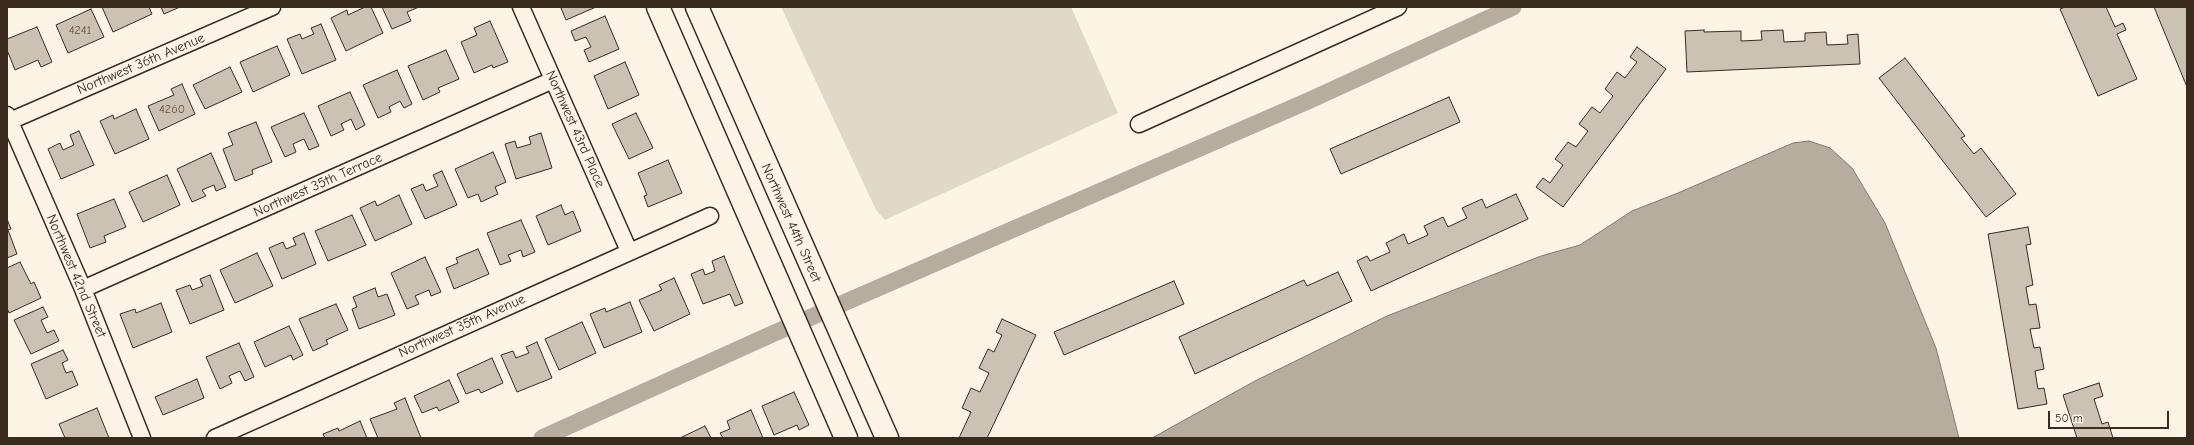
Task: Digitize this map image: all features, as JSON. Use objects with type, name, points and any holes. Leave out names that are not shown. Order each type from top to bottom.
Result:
[{"type":"street","name":"Northwest 36th Avenue","points":[[8,118],[272,7]]},
{"type":"street","name":"Northwest 43rd Place","points":[[521,7],[629,251]]},
{"type":"street","points":[[658,7],[846,438]]},
{"type":"street","name":"Northwest 44th Street","points":[[697,7],[887,438]]},
{"type":"street","points":[[1139,124],[1398,7]]},
{"type":"street","name":"Northwest 35th Terrace","points":[[82,289],[553,80]]},
{"type":"street","name":"Northwest 42nd Street","points":[[8,118],[82,289],[142,438]]},
{"type":"street","name":"Northwest 35th Avenue","points":[[215,438],[629,251],[710,216]]},
{"type":"shaded area","points":[[781,7],[1071,7],[1118,113],[885,220],[876,210]]},
{"type":"shaded area","points":[[1809,141],[1830,148],[1852,168],[1885,223],[1936,348],[1959,438],[1152,438],[1255,381],[1387,316],[1541,256],[1580,245],[1632,211],[1678,193],[1793,143]]},
{"type":"building","points":[[102,7],[149,7],[152,14],[113,32]]},
{"type":"building","points":[[161,7],[180,7],[164,14]]},
{"type":"building","points":[[365,7],[371,7],[383,33],[346,51],[331,18],[347,10],[348,15]]},
{"type":"building","points":[[382,7],[419,7],[407,12],[411,21],[392,29]]},
{"type":"building","points":[[596,7],[566,20],[561,8]]},
{"type":"building","points":[[2065,7],[2106,7],[2115,27],[2123,23],[2126,30],[2117,34],[2137,79],[2098,96],[2060,9]]},
{"type":"building","points":[[2154,7],[2187,7],[2187,87]]},
{"type":"building","points":[[91,9],[104,37],[68,53],[56,25]]},
{"type":"building","points":[[605,16],[619,49],[589,62],[584,50],[591,47],[586,37],[575,41],[571,31]]},
{"type":"building","points":[[490,21],[508,62],[493,68],[492,65],[474,73],[461,42],[477,35],[474,28]]},
{"type":"building","points":[[321,24],[336,60],[302,74],[287,39],[300,34],[302,39],[314,34],[311,28]]},
{"type":"building","points":[[37,27],[52,62],[41,67],[38,60],[15,70],[7,50],[7,39]]},
{"type":"building","points":[[1704,30],[1704,32],[1741,31],[1741,41],[1762,40],[1761,31],[1783,30],[1784,42],[1805,41],[1805,33],[1826,32],[1827,45],[1848,44],[1847,35],[1858,34],[1860,64],[1687,72],[1685,31]]},
{"type":"building","points":[[277,46],[290,75],[253,92],[240,62]]},
{"type":"building","points":[[1637,47],[1666,69],[1563,207],[1536,187],[1543,178],[1550,183],[1563,165],[1555,159],[1568,142],[1576,147],[1588,131],[1579,124],[1592,107],[1600,113],[1613,96],[1605,89],[1617,72],[1625,78],[1637,62],[1630,57]]},
{"type":"building","points":[[446,50],[459,79],[438,88],[440,92],[423,100],[408,66]]},
{"type":"building","points":[[1905,58],[1965,136],[1961,138],[1974,154],[1981,148],[2016,194],[1986,217],[1879,78]]},
{"type":"building","points":[[625,62],[639,95],[608,109],[594,76]]},
{"type":"building","points":[[230,67],[242,92],[205,109],[193,85]]},
{"type":"building","points":[[397,70],[412,104],[404,108],[400,101],[389,107],[391,112],[378,118],[363,85]]},
{"type":"building","points":[[182,84],[195,114],[159,131],[148,106],[174,95],[171,89]]},
{"type":"building","points":[[350,92],[365,125],[356,130],[351,119],[341,124],[344,130],[331,136],[318,106]]},
{"type":"building","points":[[1449,97],[1460,122],[1341,174],[1330,149]]},
{"type":"building","points":[[136,109],[149,139],[115,154],[100,121],[113,115],[114,119]]},
{"type":"building","points":[[304,113],[319,146],[309,150],[304,139],[293,144],[296,152],[285,157],[271,127]]},
{"type":"building","points":[[636,113],[653,148],[629,159],[612,124]]},
{"type":"building","points":[[256,122],[272,162],[252,170],[253,174],[235,181],[223,149],[233,145],[228,133]]},
{"type":"building","points":[[79,131],[94,165],[61,179],[48,149],[60,143],[63,150],[74,145],[70,135]]},
{"type":"building","points":[[541,133],[552,168],[516,179],[505,144],[515,141],[517,148],[531,144],[529,137]]},
{"type":"building","points":[[493,152],[506,182],[495,187],[498,194],[481,202],[478,194],[468,198],[455,169]]},
{"type":"building","points":[[211,153],[226,187],[216,191],[214,185],[202,190],[206,196],[192,202],[177,169]]},
{"type":"building","points":[[668,160],[682,193],[648,207],[644,196],[647,195],[638,173]]},
{"type":"building","points":[[442,171],[457,205],[425,219],[411,189],[423,184],[426,191],[438,186],[433,175]]},
{"type":"building","points":[[167,175],[180,205],[143,222],[129,192]]},
{"type":"building","points":[[1516,194],[1528,219],[1371,291],[1357,261],[1367,256],[1370,261],[1390,252],[1386,243],[1404,234],[1408,244],[1428,235],[1424,226],[1443,217],[1448,227],[1467,218],[1462,208],[1482,199],[1486,208]]},
{"type":"building","points":[[399,195],[412,224],[375,241],[360,208],[375,201],[377,206]]},
{"type":"building","points":[[114,199],[126,227],[104,236],[106,242],[90,248],[77,214]]},
{"type":"building","points":[[561,205],[565,215],[573,211],[581,231],[548,245],[536,216]]},
{"type":"building","points":[[352,215],[366,245],[328,261],[315,231]]},
{"type":"building","points":[[7,219],[11,229],[8,230],[17,254],[7,258]]},
{"type":"building","points":[[521,220],[535,252],[523,257],[521,250],[508,255],[511,261],[500,265],[487,233]]},
{"type":"building","points":[[2028,227],[2031,244],[2026,245],[2033,285],[2026,287],[2029,305],[2036,304],[2040,328],[2030,329],[2034,348],[2040,347],[2044,369],[2035,371],[2038,389],[2044,388],[2047,404],[2018,409],[1988,234]]},
{"type":"building","points":[[304,233],[316,264],[282,279],[269,248],[283,242],[286,249],[296,245],[293,238]]},
{"type":"building","points":[[478,249],[489,274],[454,289],[446,268],[458,263],[456,258]]},
{"type":"building","points":[[257,253],[273,286],[235,303],[220,270]]},
{"type":"building","points":[[724,256],[743,303],[735,306],[730,294],[703,304],[691,274],[703,269],[705,275],[715,271],[712,261]]},
{"type":"building","points":[[425,257],[441,292],[431,296],[429,290],[415,296],[419,304],[407,309],[391,273]]},
{"type":"building","points":[[20,262],[31,284],[34,282],[41,298],[9,313],[7,308],[7,268]]},
{"type":"building","points":[[1338,272],[1352,301],[1195,374],[1179,337],[1304,280],[1307,286]]},
{"type":"building","points":[[210,275],[224,310],[190,324],[176,290],[190,285],[192,290],[203,286],[200,279]]},
{"type":"building","points":[[674,278],[690,314],[654,331],[639,300],[662,290],[659,285]]},
{"type":"building","points":[[1174,281],[1184,304],[1064,355],[1054,332]]},
{"type":"building","points":[[375,288],[378,297],[387,294],[395,315],[359,329],[352,309],[357,307],[353,297]]},
{"type":"building","points":[[630,302],[642,332],[604,348],[590,314],[605,308],[606,312]]},
{"type":"building","points":[[161,303],[172,332],[133,348],[120,314],[135,309],[136,313]]},
{"type":"building","points":[[336,304],[348,330],[326,340],[328,344],[313,351],[299,319]]},
{"type":"building","points":[[43,307],[48,317],[41,320],[47,333],[54,330],[59,341],[31,354],[14,320]]},
{"type":"building","points":[[1002,319],[1036,335],[987,438],[959,438],[971,412],[962,408],[971,388],[980,392],[989,373],[979,368],[988,349],[994,352],[1002,335],[996,332]]},
{"type":"building","points":[[582,322],[596,353],[559,370],[545,339]]},
{"type":"building","points":[[289,326],[303,355],[293,360],[291,355],[265,367],[254,342]]},
{"type":"building","points":[[537,342],[552,378],[517,392],[501,355],[513,351],[516,358],[529,353],[526,347]]},
{"type":"building","points":[[239,343],[254,377],[245,381],[240,371],[229,376],[232,383],[220,389],[206,357]]},
{"type":"building","points":[[63,350],[68,360],[62,363],[66,373],[72,371],[78,385],[46,399],[31,364]]},
{"type":"building","points":[[492,358],[503,383],[481,393],[479,389],[466,394],[457,374]]},
{"type":"building","points":[[197,379],[204,398],[163,415],[155,397]]},
{"type":"building","points":[[449,380],[459,402],[439,411],[437,407],[422,413],[414,396]]},
{"type":"building","points":[[2099,383],[2103,396],[2094,399],[2102,424],[2108,422],[2113,438],[2077,438],[2063,395]]},
{"type":"building","points":[[794,392],[809,425],[799,430],[797,425],[774,435],[762,406]]},
{"type":"building","points":[[405,398],[421,438],[378,438],[370,419],[397,409],[394,403]]},
{"type":"building","points":[[97,408],[109,438],[65,438],[59,424]]},
{"type":"building","points":[[751,410],[763,438],[723,438],[720,433],[730,429],[727,421]]},
{"type":"building","points":[[360,421],[367,438],[325,438],[323,434],[338,428],[339,431]]},
{"type":"building","points":[[705,426],[711,438],[680,438]]},
{"type":"waterway","points":[[542,438],[770,335],[1308,101],[1513,7]]}]
